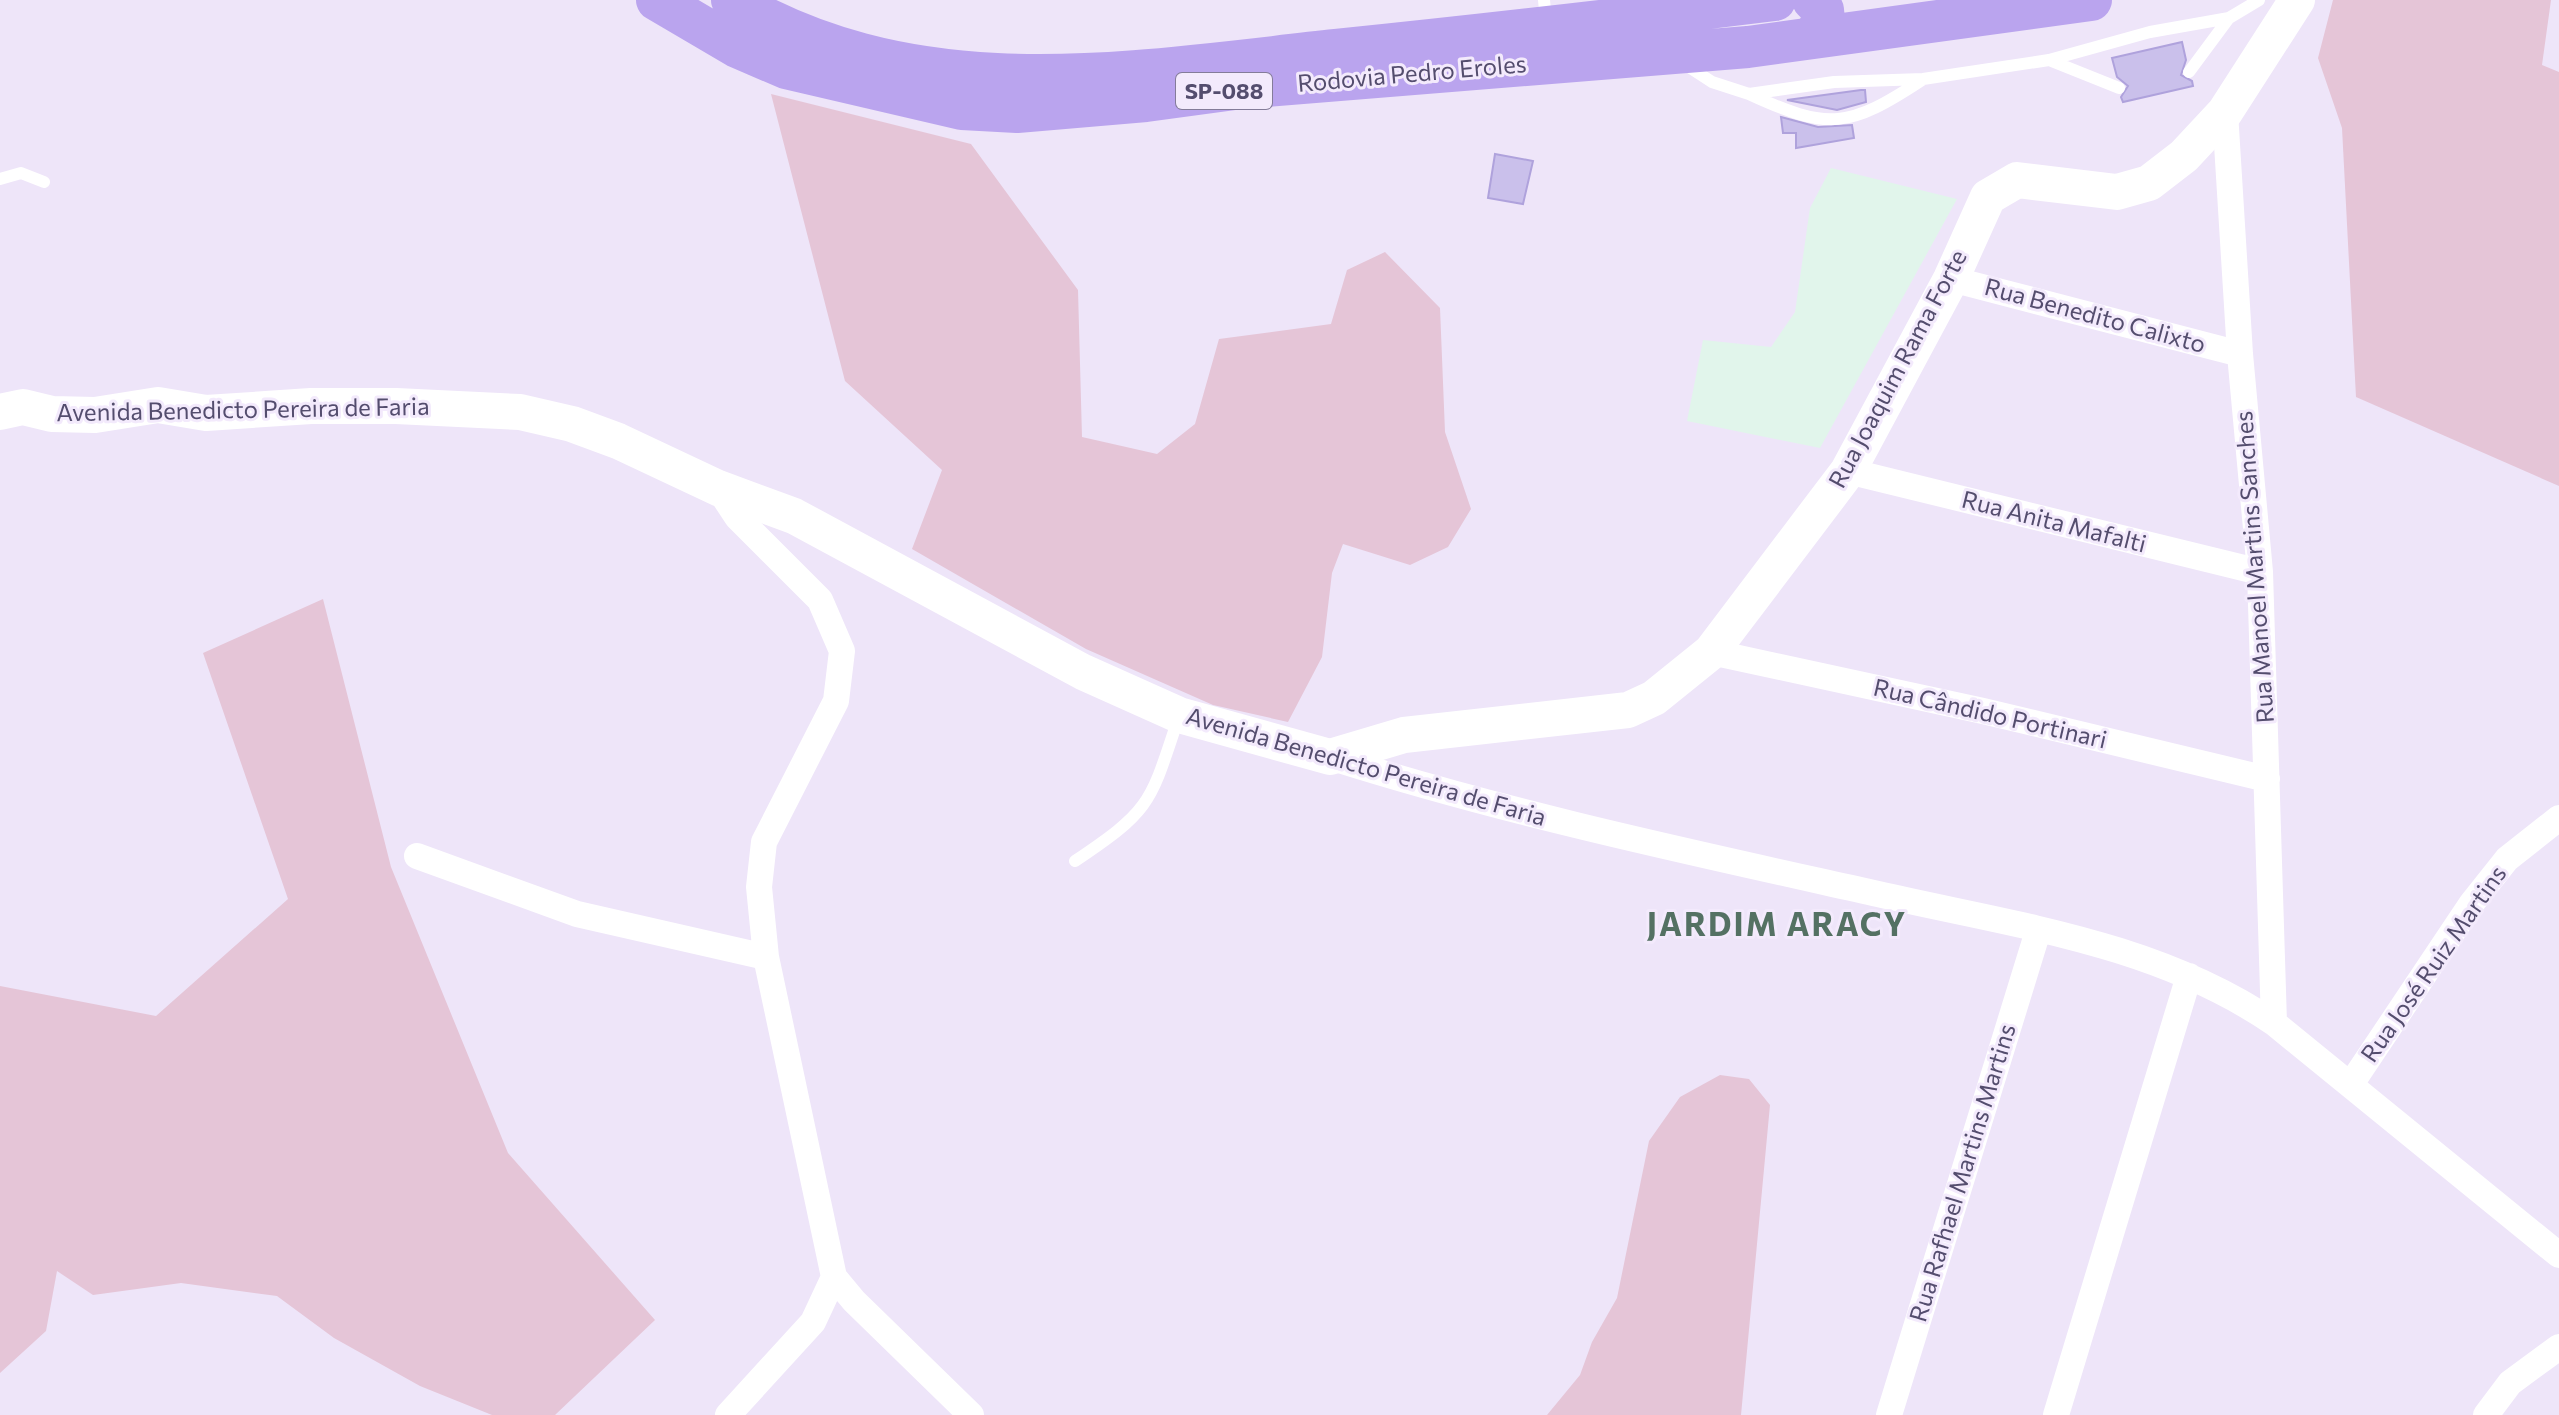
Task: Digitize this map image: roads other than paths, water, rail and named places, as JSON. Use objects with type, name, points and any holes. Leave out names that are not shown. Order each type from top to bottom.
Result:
[{"type":"highway","name":"Rodovia Pedro Eroles","points":[[657,0],[737,47],[786,68],[962,109],[1003,112],[1067,109],[1242,88],[1655,23],[1775,0]]},
{"type":"highway","name":"Rodovia Pedro Eroles","points":[[732,0],[822,45],[908,65],[1019,76],[1083,77],[1545,14],[1655,23],[1812,19],[2091,0]]},
{"type":"main road","name":"Rua Joaquim Rama Forte","points":[[1330,757],[1404,735],[1628,710],[1654,698],[1711,652],[1848,471],[1951,279],[1988,197],[2017,180],[2117,192],[2149,183],[2184,156],[2225,112],[2297,0]]},
{"type":"main road","name":"Avenida Benedicto Pereira de Faria","points":[[8,405],[52,414],[95,415],[158,405],[206,413],[311,406],[520,412],[572,424],[618,441],[718,488],[794,516],[1083,672],[1179,715],[1330,757]]},
{"type":"street","name":"Rua Manoel Martins Sanches","points":[[2225,112],[2240,354],[2260,572],[2274,1023]]},
{"type":"street","name":"Rua Benedito Calixto","points":[[1951,279],[2240,354]]},
{"type":"street","name":"Rua Anita Mafalti","points":[[1848,471],[2260,572]]},
{"type":"street","points":[[718,488],[737,517],[820,600],[842,651],[836,701],[764,842],[759,887],[766,957],[834,1277],[854,1301],[971,1415]]},
{"type":"street","name":"Rua Cândido Portinari","points":[[1711,652],[1983,711],[2267,779]]},
{"type":"street","name":"Avenida Benedicto Pereira de Faria","points":[[1330,757],[1496,805],[2109,947],[2189,976],[2246,1004],[2274,1023],[2559,1255]]},
{"type":"street","name":"Rua José Ruiz Martins","points":[[2351,1084],[2472,903],[2507,859],[2559,818]]},
{"type":"street","points":[[417,856],[577,914],[766,957]]},
{"type":"street","name":"Rua Rafhael Martins Martins","points":[[1889,1415],[2038,931]]},
{"type":"street","points":[[2056,1415],[2189,976]]},
{"type":"street","points":[[728,1415],[813,1322],[834,1277]]},
{"type":"street","points":[[2486,1415],[2510,1383],[2559,1347]]},
{"type":"lane","points":[[1749,94],[1834,82],[1923,79],[2049,60],[2150,32],[2229,18],[2259,0]]},
{"type":"lane","points":[[2189,72],[2229,18]]},
{"type":"lane","points":[[1655,23],[1712,82],[1749,94],[1795,116],[1833,121],[1878,109],[1923,79]]},
{"type":"lane","points":[[2049,60],[2119,88]]},
{"type":"lane","points":[[0,179],[21,173],[44,182]]},
{"type":"lane","points":[[1075,861],[1123,829],[1142,811],[1153,793],[1179,715]]},
{"type":"district","name":"JARDIM ARACY","points":[[1777,925]]}]
